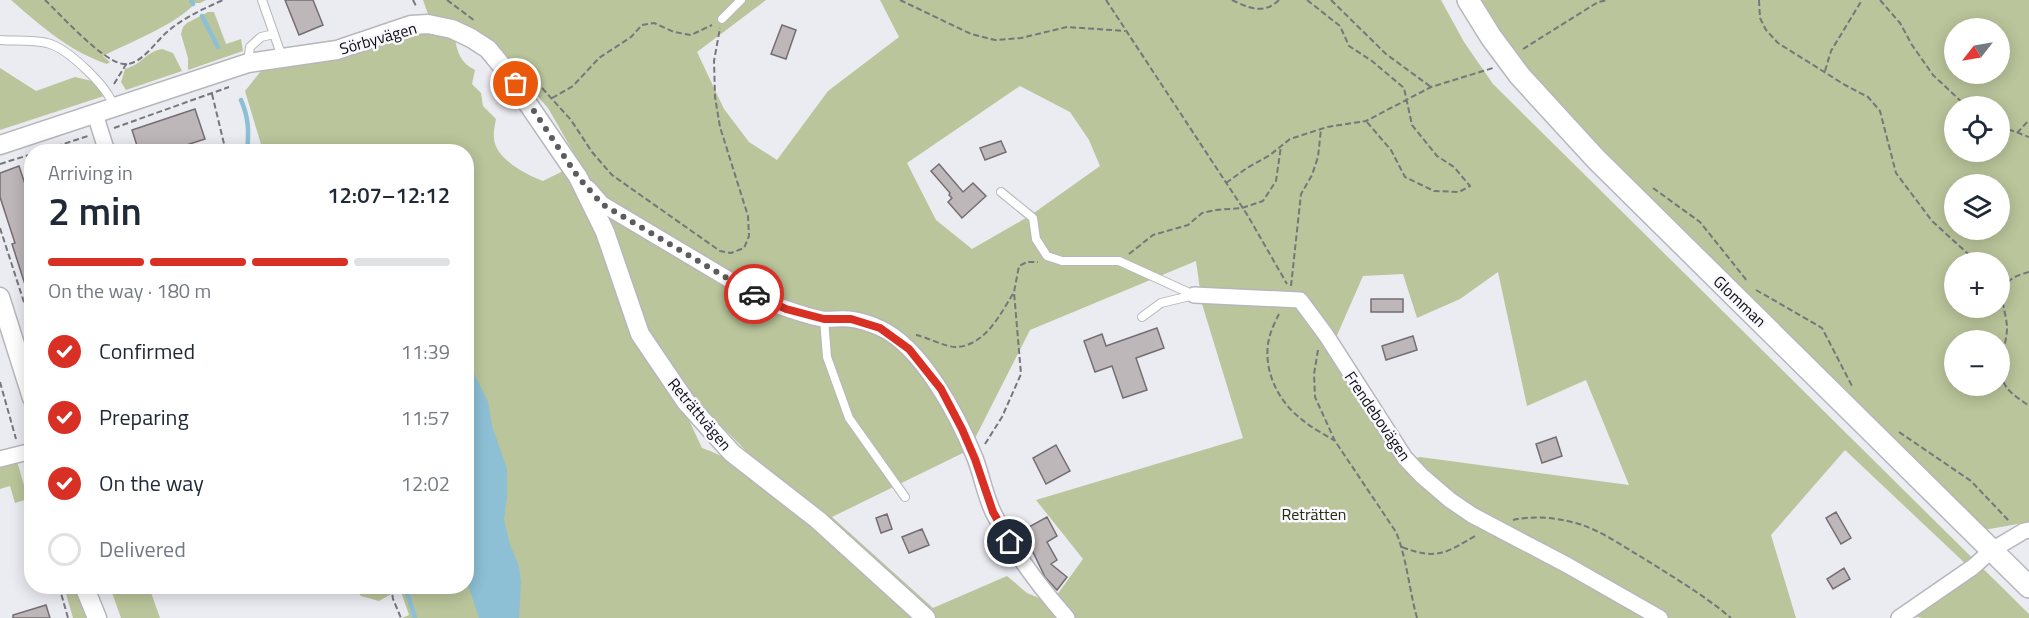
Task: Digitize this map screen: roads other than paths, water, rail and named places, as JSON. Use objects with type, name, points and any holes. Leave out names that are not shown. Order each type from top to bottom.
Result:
[{"type":"main road","name":"Glomman","points":[[1468,0],[1519,56],[1520,76],[1596,159],[2029,587]]},
{"type":"street","name":"Sörbyvägen","points":[[0,146],[95,114],[111,101],[248,63],[337,50],[411,25],[428,24],[452,29],[488,49],[578,177],[602,204],[743,288],[786,309],[824,319],[851,319],[880,328],[909,349],[941,389],[962,429],[993,512],[1018,557],[1038,586],[1067,618]]},
{"type":"street","points":[[95,114],[105,144]]},
{"type":"street","name":"Reträttvägen","points":[[578,177],[605,232],[640,333],[686,402],[732,453],[818,520],[926,618]]},
{"type":"street","name":"Frendebovägen","points":[[1194,295],[1300,300],[1315,319],[1405,458],[1422,476],[1472,515],[1660,618]]},
{"type":"street","points":[[0,297],[24,373]]},
{"type":"street","points":[[0,459],[24,453]]},
{"type":"street","points":[[1899,618],[1973,567],[1992,550],[2025,532]]},
{"type":"street","points":[[87,594],[96,618]]},
{"type":"lane","points":[[262,0],[282,57]]},
{"type":"lane","points":[[722,19],[741,0]]},
{"type":"lane","points":[[248,63],[250,47],[261,37],[274,34]]},
{"type":"lane","points":[[0,40],[49,43],[95,77],[111,101]]},
{"type":"lane","points":[[1001,192],[1033,218],[1036,239],[1047,256],[1062,261],[1119,261],[1194,295]]},
{"type":"lane","points":[[1142,316],[1161,303],[1194,295]]},
{"type":"lane","points":[[824,319],[827,357],[849,418],[905,497]]},
{"type":"water","points":[[474,373],[488,402],[492,426],[507,469],[504,519],[510,545],[519,566],[521,582],[519,618],[479,618],[471,594],[474,594]]},
{"type":"waterway","points":[[191,0],[193,4]]},
{"type":"waterway","points":[[202,16],[218,47]]},
{"type":"waterway","points":[[241,100],[248,125],[248,144]]},
{"type":"waterway","points":[[408,594],[415,618]]},
{"type":"park label","name":"Reträtten","points":[[1314,514]]}]
